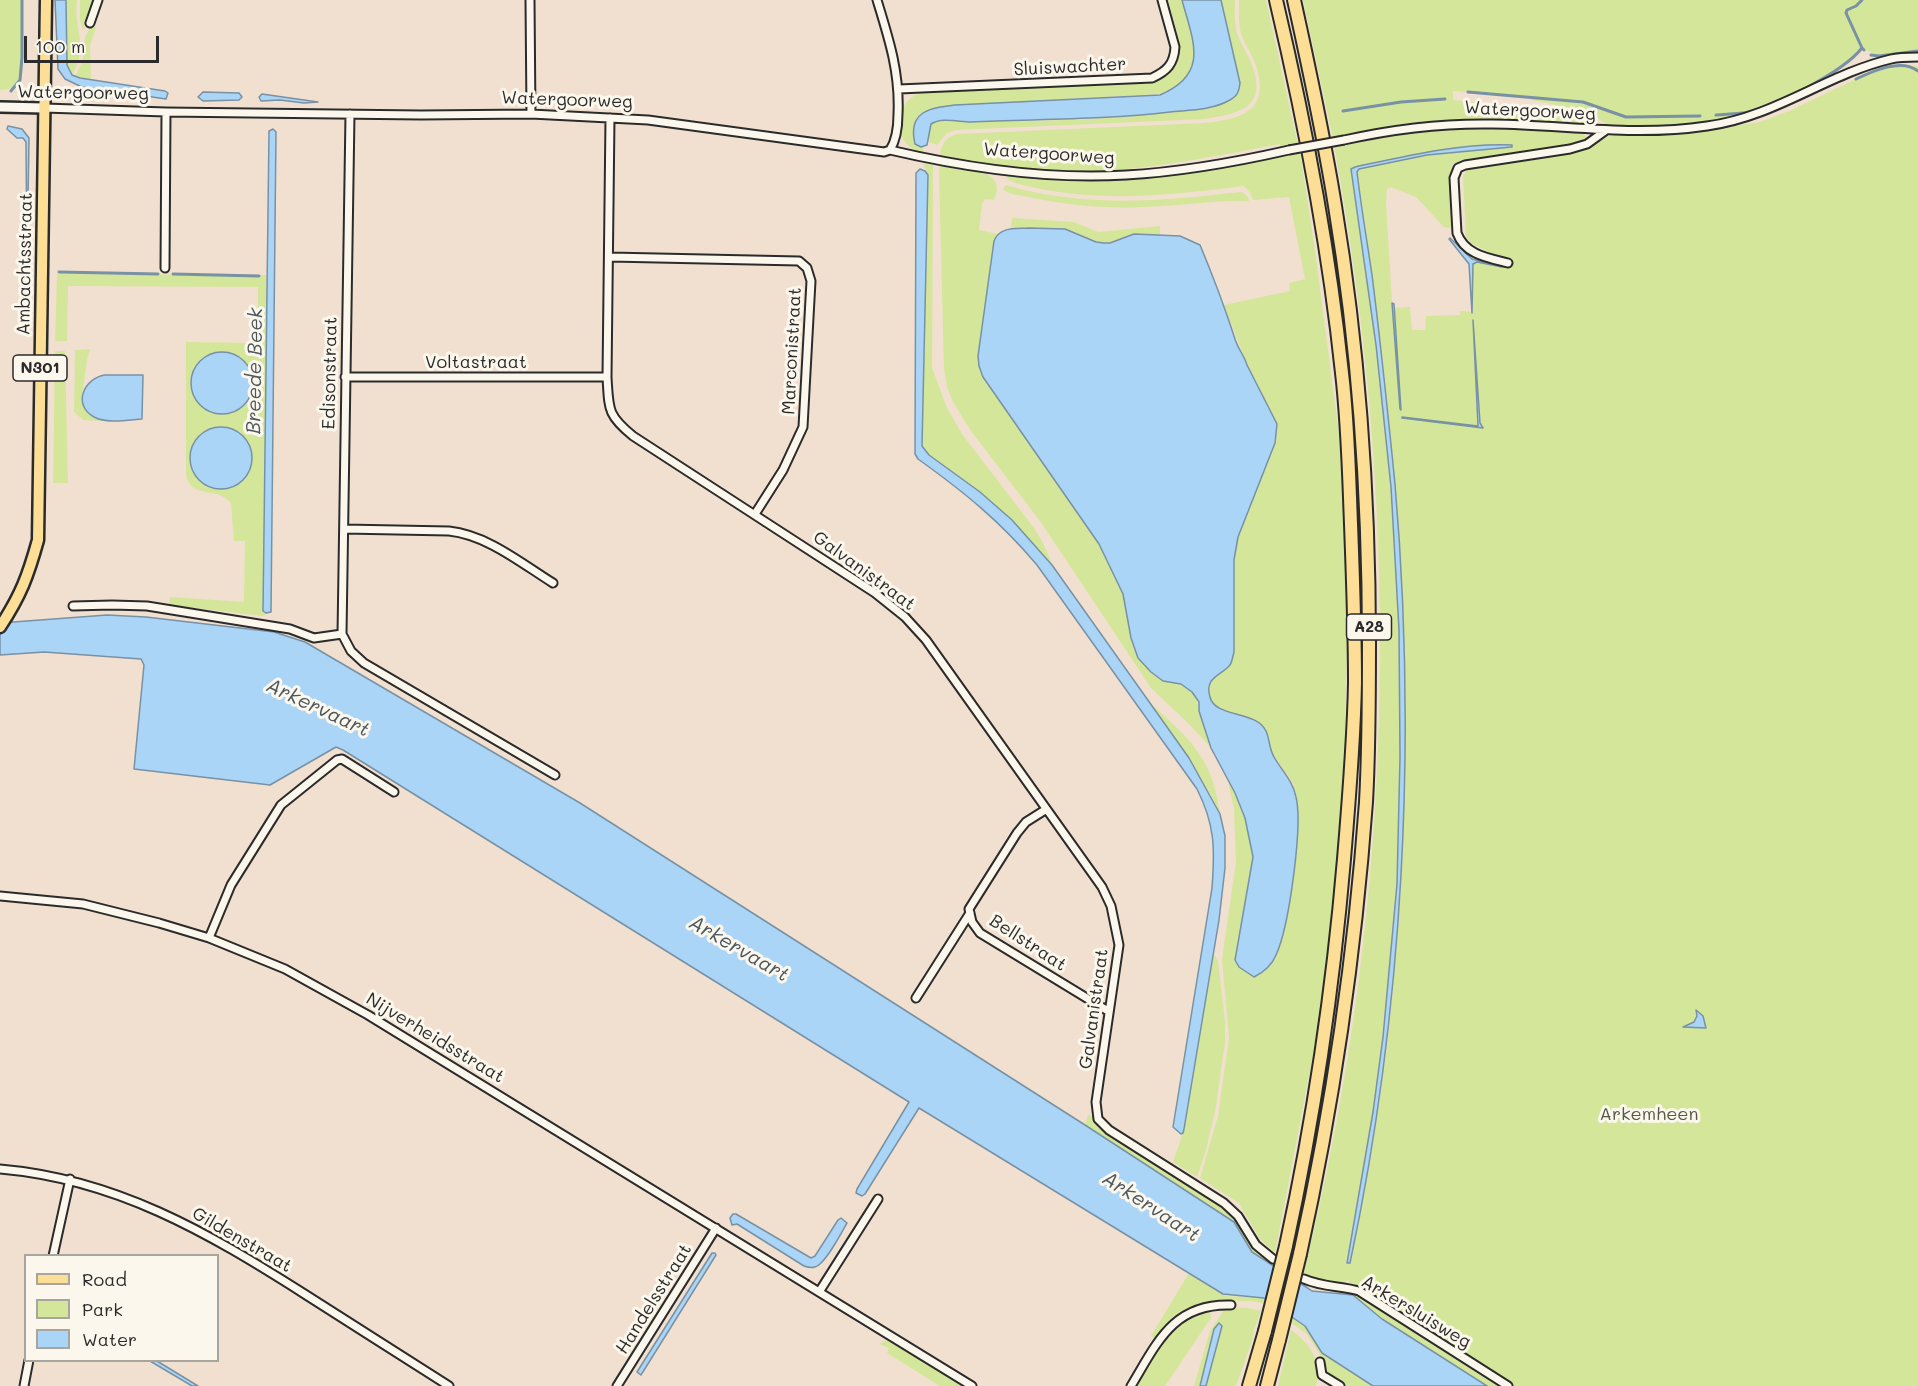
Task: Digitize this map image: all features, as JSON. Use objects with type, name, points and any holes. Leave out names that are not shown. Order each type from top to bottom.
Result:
[{"type":"highway","name":"A28","points":[[1249,1386],[1286,1246],[1306,1153],[1324,1041],[1340,907],[1355,684],[1353,582],[1342,375],[1333,298],[1306,140],[1276,0]]},
{"type":"highway","name":"A28","points":[[1267,1386],[1321,1160],[1339,1053],[1356,916],[1366,798],[1369,687],[1369,589],[1364,469],[1348,304],[1336,208],[1294,0]]},
{"type":"main road","name":"Ambachtsstraat","points":[[2,624],[21,595],[38,540],[46,0]]},
{"type":"street","points":[[90,23],[98,0]]},
{"type":"street","points":[[530,0],[531,114]]},
{"type":"street","points":[[877,0],[895,62],[899,89],[897,130],[890,150]]},
{"type":"street","name":"Sluiswachter","points":[[899,89],[1152,78],[1170,66],[1174,55],[1175,47],[1162,0]]},
{"type":"street","name":"Watergoorweg","points":[[0,107],[166,112],[531,114],[648,120],[884,152],[890,150],[1001,170],[1085,176],[1163,172],[1395,130],[1468,124],[1605,131],[1661,131],[1709,126],[1761,113],[1863,68],[1891,59],[1918,57]]},
{"type":"street","name":"Watergoorweg","points":[[165,268],[166,112]]},
{"type":"street","name":"Edisonstraat","points":[[342,634],[350,114]]},
{"type":"street","name":"Galvanistraat","points":[[610,118],[607,377],[611,415],[622,426],[875,593],[905,617],[926,640],[1102,887],[1111,906],[1119,945],[1096,1102],[1098,1119],[1108,1130],[1224,1203],[1238,1216],[1256,1245],[1273,1259]]},
{"type":"street","points":[[1508,263],[1478,255],[1460,240],[1457,233],[1454,178],[1458,168],[1570,149],[1587,144],[1605,131]]},
{"type":"street","name":"Marconistraat","points":[[610,257],[799,261],[807,268],[811,281],[803,427],[783,470],[755,514]]},
{"type":"street","name":"Voltastraat","points":[[345,377],[607,377]]},
{"type":"street","points":[[344,529],[463,533],[489,544],[553,583]]},
{"type":"street","points":[[73,606],[112,604],[147,606],[290,629],[314,638],[342,634],[351,651],[364,663],[555,775]]},
{"type":"street","points":[[209,938],[231,885],[280,805],[337,760],[342,759],[394,792]]},
{"type":"street","name":"Bellstraat","points":[[1045,810],[1026,822],[1017,833],[969,909],[972,922],[980,933],[1108,1011]]},
{"type":"street","name":"Nijverheidsstraat","points":[[0,896],[93,907],[159,923],[209,938],[285,969],[368,1015],[972,1386]]},
{"type":"street","name":"Bellstraat","points":[[916,998],[970,913]]},
{"type":"street","name":"Gildenstraat","points":[[0,1169],[30,1171],[70,1179],[130,1198],[173,1217],[223,1243],[449,1386]]},
{"type":"street","points":[[53,1254],[70,1179]]},
{"type":"street","points":[[819,1292],[878,1199]]},
{"type":"street","name":"Handelsstraat","points":[[616,1386],[716,1228]]},
{"type":"street","name":"Arkersluisweg","points":[[1304,1279],[1322,1286],[1341,1287],[1359,1292],[1508,1386]]},
{"type":"street","points":[[1131,1386],[1164,1332],[1177,1320],[1206,1306],[1231,1305]]},
{"type":"street","points":[[24,1386],[30,1362]]},
{"type":"street","points":[[1320,1362],[1322,1375],[1340,1386]]},
{"type":"green space","points":[[0,0],[22,0],[23,69],[16,85],[10,89],[0,90]]},
{"type":"green space","points":[[66,0],[77,0],[80,55],[72,75],[67,65]]},
{"type":"green space","points":[[80,0],[93,0],[83,31],[80,20]]},
{"type":"green space","points":[[1168,0],[1182,0],[1193,42],[1192,66],[1186,77],[1176,86],[1160,94],[939,107],[917,118],[916,146],[923,147],[923,153],[913,149],[905,142],[901,133],[901,113],[905,104],[912,97],[921,93],[1147,82],[1162,78],[1172,71],[1178,62],[1179,51]]},
{"type":"green space","points":[[1221,0],[1235,0],[1237,33],[1255,74],[1257,87],[1255,96],[1250,104],[1242,109],[1231,114],[1204,119],[956,130],[947,133],[937,145],[929,142],[928,130],[931,124],[942,121],[1108,118],[1167,113],[1225,103],[1240,83]]},
{"type":"green space","points":[[1239,0],[1266,0],[1298,145],[1280,148],[1280,144],[1136,168],[1070,173],[996,167],[942,157],[940,154],[945,141],[957,134],[1204,123],[1242,114],[1251,109],[1260,91],[1255,63],[1240,29]]},
{"type":"green space","points":[[1303,0],[1918,0],[1918,51],[1879,56],[1862,48],[1824,80],[1808,88],[1733,116],[1696,124],[1612,128],[1588,112],[1532,100],[1526,96],[1453,91],[1453,100],[1551,110],[1582,116],[1588,122],[1577,124],[1479,120],[1419,122],[1333,138]]},
{"type":"green space","points":[[92,24],[96,28],[90,45],[91,80],[75,77],[83,60],[85,37]]},
{"type":"green space","name":"Arkemheen","points":[[1918,66],[1918,1386],[1331,1386],[1333,1378],[1326,1370],[1307,1334],[1262,1303],[1252,1301],[1217,1301],[1193,1307],[1170,1320],[1155,1338],[1151,1336],[1189,1273],[1226,1296],[1264,1298],[1305,1326],[1336,1362],[1349,1286],[1349,1280],[1339,1284],[1303,1276],[1334,1137],[1357,996],[1372,855],[1379,712],[1379,570],[1371,427],[1356,286],[1334,145],[1405,133],[1466,128],[1533,129],[1583,134],[1586,137],[1582,143],[1452,164],[1454,215],[1450,228],[1444,227],[1416,197],[1391,187],[1387,189],[1386,203],[1395,326],[1394,308],[1410,307],[1412,330],[1425,330],[1426,316],[1460,315],[1460,311],[1473,312],[1472,258],[1482,259],[1485,250],[1471,243],[1466,236],[1463,177],[1468,167],[1580,151],[1610,136],[1672,135],[1760,122],[1887,67]],"holes":[[[1511,147],[1427,155],[1357,171],[1376,307],[1391,443],[1401,580],[1405,718],[1402,855],[1393,992],[1376,1128],[1350,1263],[1346,1263],[1373,1112],[1383,1037],[1397,884],[1400,757],[1399,630],[1391,487],[1376,345],[1358,205],[1351,173],[1355,167],[1434,151]]]},
{"type":"green space","points":[[1300,152],[1340,442],[1348,587],[1344,790],[1336,889],[1318,1029],[1275,1253],[1260,1239],[1239,1203],[1200,1178],[1218,1116],[1229,1038],[1222,959],[1236,862],[1234,809],[1227,777],[1245,818],[1253,857],[1235,954],[1276,955],[1282,938],[1290,896],[1297,799],[1293,783],[1273,755],[1269,744],[1253,719],[1217,708],[1210,698],[1209,687],[1215,676],[1231,664],[1234,652],[1234,560],[1238,537],[1275,443],[1277,424],[1247,365],[1224,305],[1290,291],[1289,283],[1305,279],[1289,197],[1253,200],[1249,191],[1243,186],[1142,196],[1091,195],[1041,189],[1018,184],[1006,178],[1008,175],[1068,179],[1245,162]]},
{"type":"green space","points":[[923,163],[933,165],[932,368],[947,408],[962,434],[1034,528],[1055,570],[992,502],[929,455],[922,446],[928,175]]},
{"type":"green space","points":[[940,164],[980,171],[995,181],[997,189],[994,200],[985,199],[982,204],[979,230],[998,234],[983,377],[1099,544],[1116,576],[1127,608],[1163,681],[1182,684],[1194,695],[1213,750],[1151,688],[1040,521],[971,431],[953,402],[947,387],[944,369]]},
{"type":"green space","points":[[1006,185],[1049,195],[1093,200],[1160,200],[1242,192],[1249,201],[1100,207],[1015,195],[1003,189]]},
{"type":"green space","points":[[1012,218],[1074,222],[1098,232],[1160,226],[1160,235],[1134,234],[1104,243],[1065,229],[1011,229]]},
{"type":"green space","points":[[57,274],[267,275],[263,611],[266,613],[264,616],[169,605],[170,597],[244,602],[245,541],[234,541],[231,503],[219,495],[194,488],[186,475],[186,342],[258,343],[258,287],[68,286],[67,341],[55,341]],"holes":[[[247,365],[252,384],[251,393],[246,402]],[[249,445],[252,456],[208,486],[198,478],[193,470],[192,467]]]},
{"type":"green space","points":[[90,349],[82,397],[94,418],[104,421],[83,420],[74,412],[75,350]]},
{"type":"green space","points":[[55,351],[65,351],[68,483],[53,483]]},
{"type":"green space","points":[[1149,702],[1188,739],[1197,751],[1212,778],[1220,814],[1210,793]]},
{"type":"green space","points":[[1213,953],[1218,961],[1225,1021],[1225,1043],[1215,1112],[1197,1177],[1173,1162],[1184,1129]]},
{"type":"green space","points":[[1088,1115],[1092,1116],[1113,1136],[1230,1212],[1251,1244],[1272,1265],[1252,1252],[1177,1185],[1085,1125]]},
{"type":"green space","points":[[1226,1307],[1261,1311],[1236,1386],[1206,1386],[1222,1327],[1214,1329],[1200,1386],[1194,1386],[1210,1331]]},
{"type":"green space","points":[[1210,1310],[1211,1318],[1165,1386],[1137,1386],[1158,1350],[1174,1330],[1184,1321]]},
{"type":"green space","points":[[1291,1330],[1304,1341],[1313,1354],[1318,1369],[1316,1386],[1278,1386]]},
{"type":"green space","points":[[887,1340],[963,1386],[940,1386],[887,1353],[889,1348],[879,1344]]},
{"type":"water","points":[[55,0],[66,0],[67,65],[72,75],[165,91],[168,93],[166,99],[82,87],[65,79],[58,69]]},
{"type":"water","points":[[1182,0],[1221,0],[1240,83],[1234,98],[1222,104],[1200,109],[1120,117],[940,121],[931,124],[927,145],[921,147],[915,144],[914,124],[923,113],[937,108],[955,105],[1160,95],[1176,87],[1192,67],[1194,55]]},
{"type":"water","points":[[203,92],[239,93],[242,97],[239,100],[203,101],[198,97]]},
{"type":"water","points":[[262,94],[318,102],[261,101],[259,97]]},
{"type":"water","points":[[8,126],[22,129],[29,138],[27,263],[26,142],[23,138],[17,138],[7,129]]},
{"type":"water","points":[[273,129],[276,132],[271,612],[266,613],[263,611],[269,131]]},
{"type":"water","points":[[1512,145],[1512,147],[1427,155],[1359,169],[1357,172],[1375,301],[1395,484],[1402,581],[1405,777],[1394,973],[1383,1071],[1350,1263],[1347,1263],[1373,1112],[1383,1037],[1397,884],[1400,757],[1399,630],[1391,487],[1376,345],[1351,169],[1452,148]]},
{"type":"water","points":[[920,169],[928,175],[922,446],[929,455],[980,492],[1012,520],[1052,565],[1189,758],[1220,814],[1225,836],[1225,868],[1219,920],[1184,1129],[1181,1134],[1173,1127],[1212,888],[1213,849],[1207,814],[1197,789],[1037,565],[995,521],[966,495],[918,459],[915,454],[916,173]]},
{"type":"water","points":[[1029,228],[1065,229],[1104,243],[1134,234],[1180,236],[1200,245],[1236,343],[1277,424],[1275,443],[1238,537],[1234,560],[1234,652],[1230,665],[1209,685],[1213,704],[1261,724],[1266,731],[1272,754],[1290,781],[1296,797],[1298,830],[1294,876],[1286,923],[1274,959],[1267,968],[1254,977],[1239,967],[1235,960],[1253,857],[1245,818],[1235,793],[1211,748],[1199,711],[1199,702],[1192,692],[1181,684],[1163,681],[1138,658],[1131,638],[1123,594],[1099,544],[983,377],[979,366],[978,356],[994,241],[1004,231]]},
{"type":"water","points":[[1450,238],[1472,259],[1502,267],[1477,262],[1473,264],[1472,313],[1469,264]]},
{"type":"water","points":[[1392,303],[1394,304],[1401,410],[1400,409]]},
{"type":"water","points":[[1473,320],[1480,423],[1483,428],[1402,418],[1478,426]]},
{"type":"water","points":[[222,352],[244,361],[253,383],[244,405],[222,414],[200,405],[191,383],[200,361]]},
{"type":"water","points":[[105,375],[143,375],[142,419],[105,420],[87,412],[82,399],[86,386],[91,381]]},
{"type":"water","points":[[221,427],[238,432],[243,436],[247,441],[252,458],[247,475],[243,480],[238,484],[221,489],[204,484],[199,480],[195,475],[190,458],[195,441],[199,436],[204,432]]},
{"type":"water","name":"Arkervaart","points":[[107,615],[146,617],[274,632],[305,642],[580,803],[1085,1125],[1234,1222],[1252,1252],[1312,1291],[1353,1295],[1382,1319],[1487,1386],[1373,1386],[1322,1353],[1305,1326],[1264,1298],[1223,1294],[919,1108],[865,1194],[862,1196],[856,1193],[909,1102],[343,750],[336,747],[270,785],[134,769],[144,665],[141,659],[44,652],[0,655],[0,623]]},
{"type":"water","points":[[1696,1010],[1703,1016],[1706,1028],[1683,1027],[1694,1022],[1697,1016]]},
{"type":"water","points":[[733,1214],[811,1258],[815,1256],[838,1220],[841,1218],[847,1223],[823,1261],[811,1267],[804,1266],[737,1224],[732,1225],[730,1218]]},
{"type":"water","points":[[712,1253],[716,1255],[641,1375],[637,1372]]},
{"type":"water","points":[[1219,1323],[1222,1326],[1206,1386],[1200,1386],[1214,1329]]},
{"type":"water","points":[[152,1362],[159,1362],[198,1386],[192,1386]]},
{"type":"waterway","points":[[11,91],[20,80],[22,0]]},
{"type":"waterway","points":[[1862,0],[1846,13],[1862,48]]},
{"type":"waterway","points":[[1716,115],[1749,112],[1777,102],[1826,77],[1853,58],[1862,48],[1864,50]]},
{"type":"waterway","points":[[1871,55],[1918,51]]},
{"type":"waterway","points":[[1856,79],[1887,67],[1904,66],[1918,71]]},
{"type":"waterway","points":[[1468,92],[1583,102],[1626,117],[1700,116]]},
{"type":"waterway","points":[[1343,111],[1401,102],[1445,99]]},
{"type":"waterway","points":[[59,272],[158,274]]},
{"type":"waterway","points":[[173,274],[259,276]]},
{"type":"tunnel","points":[[1273,1259],[1304,1279]]},
{"type":"water label","name":"Breede Beek","points":[[255,371]]}]
